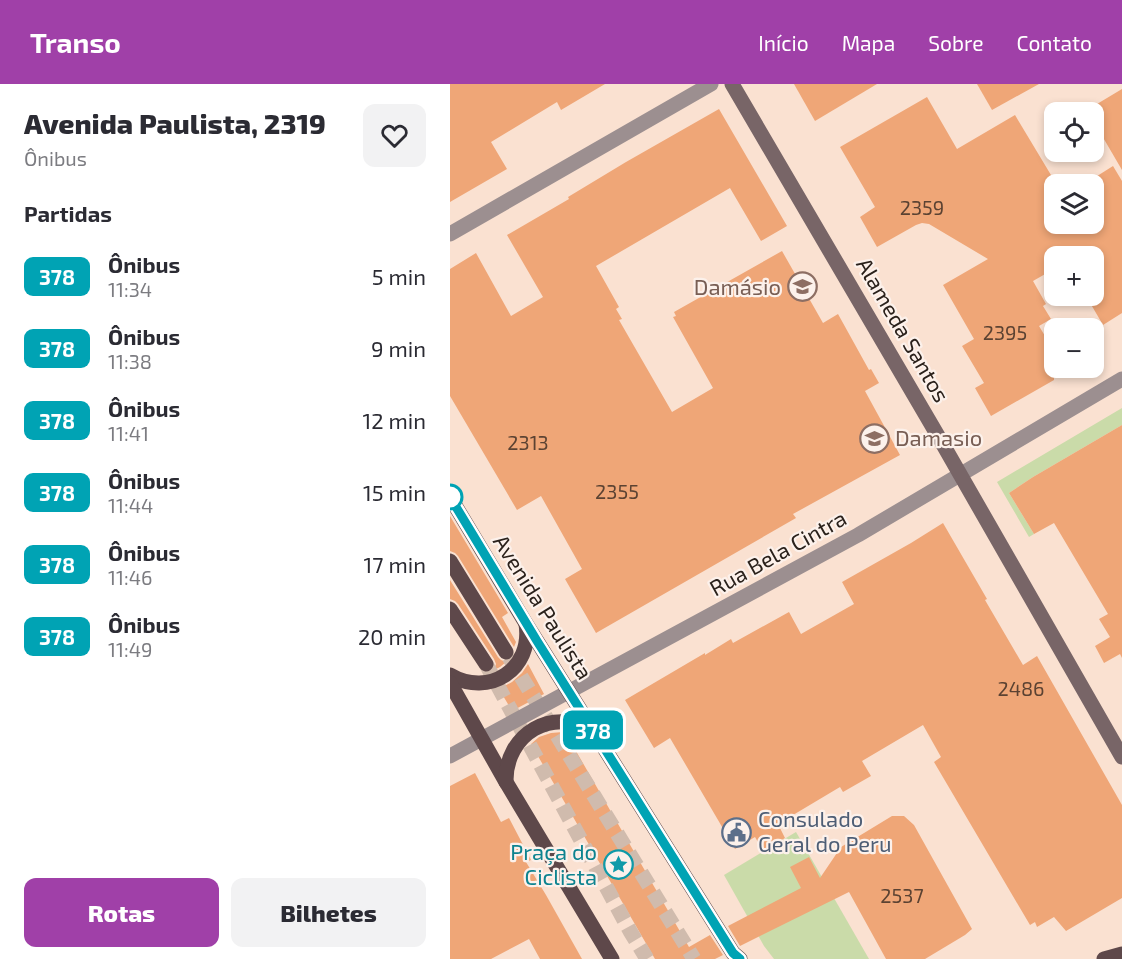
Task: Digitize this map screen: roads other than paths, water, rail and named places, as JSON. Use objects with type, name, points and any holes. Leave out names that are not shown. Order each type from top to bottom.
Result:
[{"type":"main road","name":"Avenida Paulista","points":[[450,497],[525,622],[736,957]]},
{"type":"main road","points":[[450,561],[506,652]]},
{"type":"main road","points":[[450,609],[486,664]]},
{"type":"main road","points":[[450,675],[462,681],[477,683],[492,681],[507,674],[525,649],[525,622]]},
{"type":"main road","points":[[450,683],[506,782],[612,959]]},
{"type":"main road","points":[[506,782],[506,768],[511,754],[519,741],[536,728],[550,723],[565,722],[580,725],[595,732]]},
{"type":"main road","points":[[1104,959],[1122,954]]},
{"type":"street","points":[[450,234],[711,84]]},
{"type":"street","name":"Alameda Santos","points":[[732,84],[1122,757]]},
{"type":"street","name":"Rua Bela Cintra","points":[[450,756],[858,535],[1122,379]]},
{"type":"tunnel","points":[[509,657],[694,959]]},
{"type":"tunnel","points":[[486,664],[647,959]]},
{"type":"place","name":"Damásio","points":[[802,287]]},
{"type":"place","name":"Damasio","points":[[874,438]]},
{"type":"place","name":"Consulado Geral do Peru","points":[[737,832]]},
{"type":"place","name":"Praça do Ciclista","points":[[618,865]]}]
